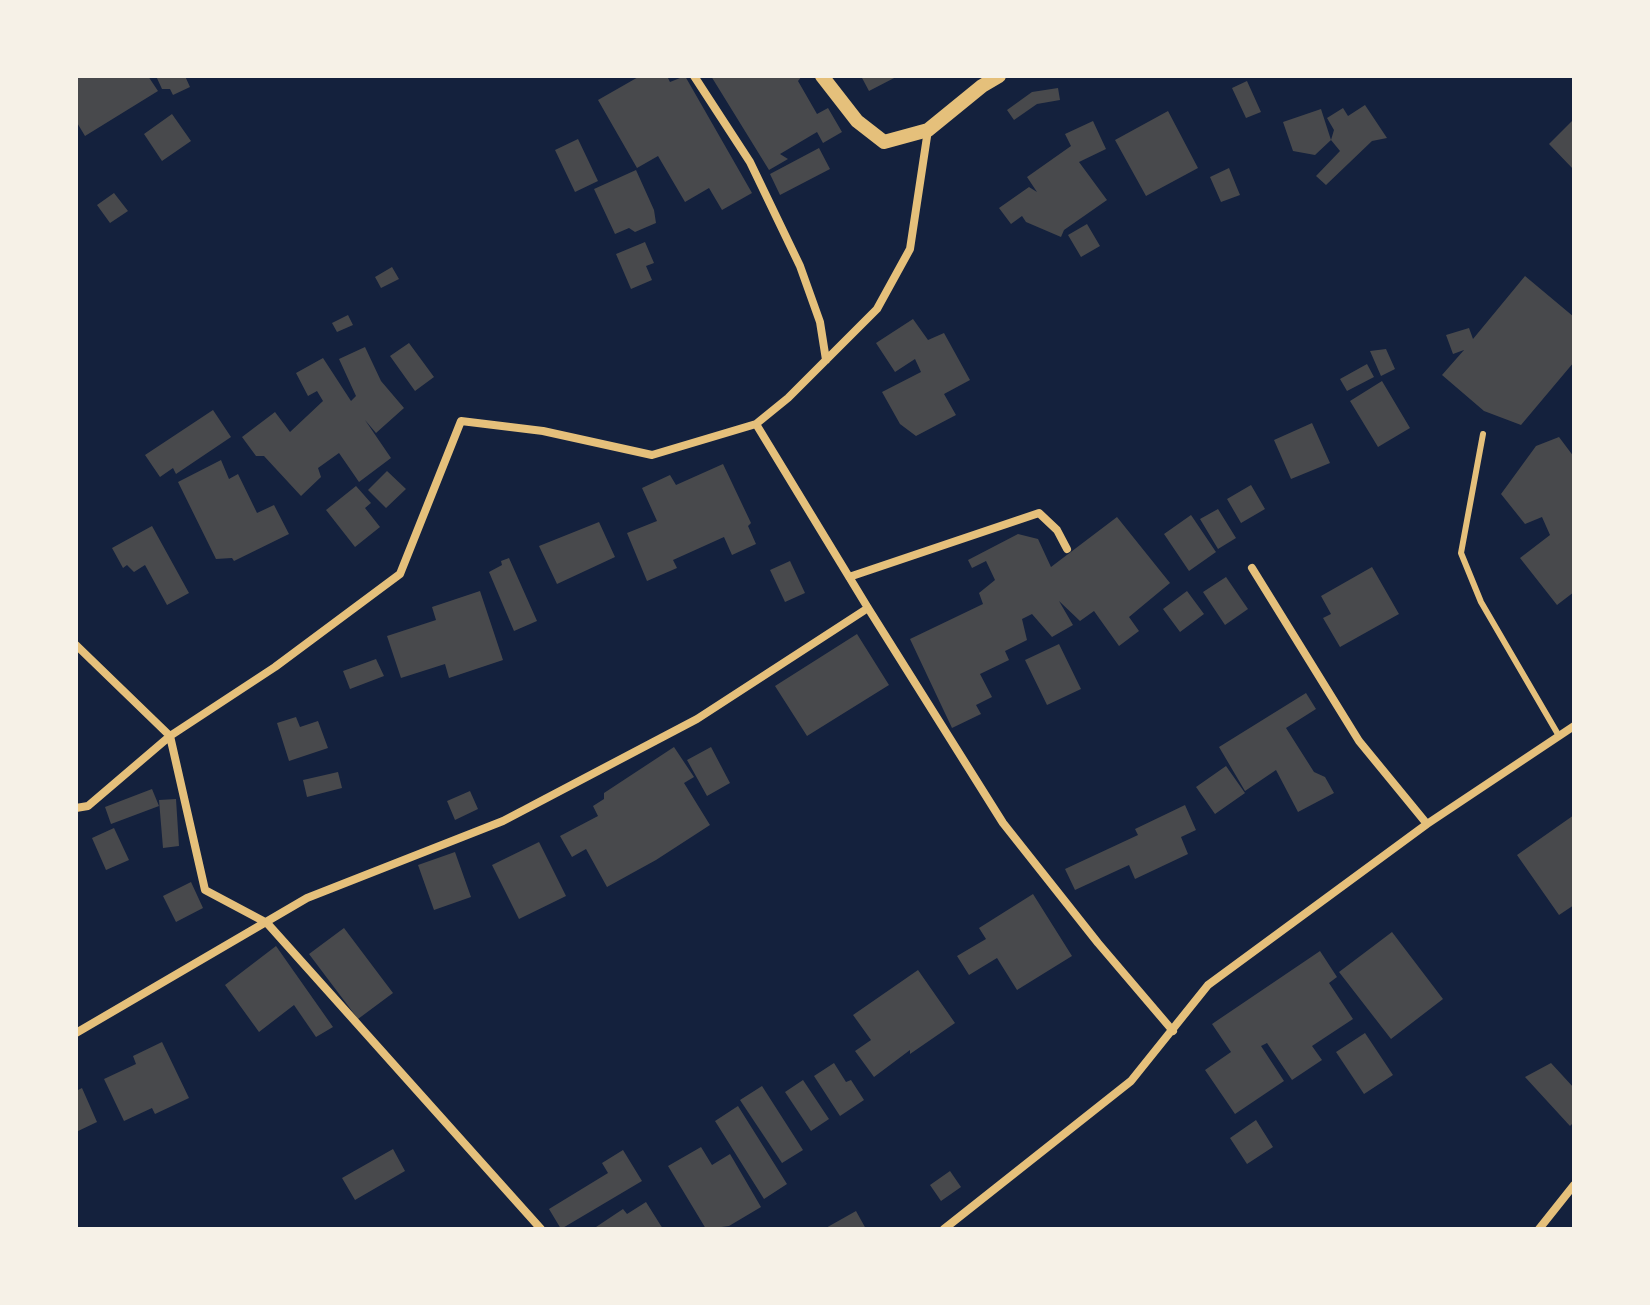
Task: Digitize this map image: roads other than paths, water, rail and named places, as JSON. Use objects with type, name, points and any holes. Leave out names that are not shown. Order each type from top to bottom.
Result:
[{"type":"street","points":[[694,76],[750,162],[800,266],[820,322],[826,360]]},
{"type":"street","points":[[822,76],[857,121],[884,142],[928,130],[999,76]]},
{"type":"street","points":[[76,808],[88,806],[170,736],[275,667],[400,574],[461,421],[543,431],[652,455],[756,424],[788,398],[877,309],[910,249],[928,130]]},
{"type":"street","points":[[756,424],[1003,823],[1173,1031]]},
{"type":"street","points":[[849,577],[1039,513],[1057,530],[1067,549]]},
{"type":"street","points":[[1252,568],[1359,741],[1427,824]]},
{"type":"street","points":[[76,1033],[307,898],[503,821],[697,719],[868,608]]},
{"type":"street","points":[[76,645],[170,736],[205,890],[267,923],[541,1229]]},
{"type":"street","points":[[944,1229],[1131,1081],[1208,985],[1427,824],[1574,726]]},
{"type":"street","points":[[1539,1229],[1574,1185]]},
{"type":"lane","points":[[1483,434],[1461,553],[1481,602],[1559,736]]}]
